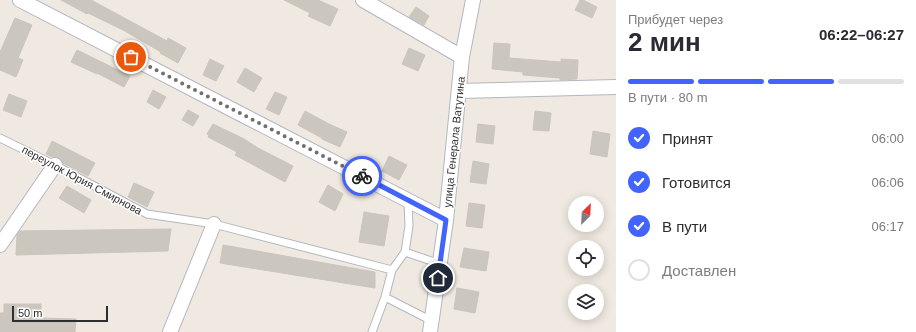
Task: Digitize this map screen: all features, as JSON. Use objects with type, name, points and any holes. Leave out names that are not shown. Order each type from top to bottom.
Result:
[{"type":"street","points":[[20,0],[446,220]]},
{"type":"street","points":[[363,0],[462,57]]},
{"type":"street","name":"улица Генерала Ватутина","points":[[431,327],[446,220],[462,57],[473,0]]},
{"type":"street","points":[[459,91],[616,87]]},
{"type":"street","points":[[0,245],[55,164]]},
{"type":"street","points":[[170,332],[214,224]]},
{"type":"lane","name":"переулок Юрия Смирнова","points":[[0,138],[55,164],[147,214],[214,224],[392,270]]},
{"type":"lane","points":[[372,332],[385,297],[392,270],[405,252],[409,226],[408,200]]},
{"type":"lane","points":[[405,252],[440,264]]},
{"type":"lane","points":[[385,297],[431,327]]},
{"type":"building","points":[[61,0],[91,0],[167,41],[168,38],[186,48],[178,63],[123,30],[88,13],[87,14]]},
{"type":"building","points":[[284,0],[318,0],[338,9],[330,26],[308,16],[310,13]]},
{"type":"building","points":[[580,0],[597,7],[592,18],[575,10]]},
{"type":"building","points":[[416,7],[429,16],[424,25],[409,17]]},
{"type":"building","points":[[15,18],[32,25],[18,58],[23,60],[16,77],[0,70],[0,52]]},
{"type":"building","points":[[494,43],[510,44],[509,58],[561,62],[561,59],[578,60],[577,79],[560,80],[560,78],[523,75],[523,72],[492,69]]},
{"type":"building","points":[[409,48],[425,55],[418,71],[402,64]]},
{"type":"building","points":[[77,50],[130,76],[124,87],[71,62]]},
{"type":"building","points":[[210,59],[224,66],[216,81],[203,75]]},
{"type":"building","points":[[245,68],[262,78],[254,92],[237,82]]},
{"type":"building","points":[[153,90],[166,97],[159,109],[147,102]]},
{"type":"building","points":[[275,92],[287,97],[279,115],[266,109]]},
{"type":"building","points":[[9,94],[27,101],[21,117],[3,110]]},
{"type":"building","points":[[188,110],[199,116],[193,126],[182,120]]},
{"type":"building","points":[[305,111],[347,132],[340,147],[322,139],[298,125]]},
{"type":"building","points":[[535,111],[551,113],[549,131],[533,130]]},
{"type":"building","points":[[213,124],[293,166],[285,182],[235,155],[237,152],[208,137],[209,135],[207,134]]},
{"type":"building","points":[[478,124],[495,126],[493,144],[476,142]]},
{"type":"building","points":[[593,131],[610,134],[607,157],[590,154]]},
{"type":"building","points":[[52,141],[95,163],[88,176],[63,163],[59,158],[46,154]]},
{"type":"building","points":[[389,156],[407,165],[399,180],[382,171]]},
{"type":"building","points":[[473,161],[489,164],[486,184],[470,182]]},
{"type":"building","points":[[134,183],[154,192],[147,207],[128,197]]},
{"type":"building","points":[[328,185],[343,194],[335,211],[319,202]]},
{"type":"building","points":[[67,186],[91,200],[84,213],[59,198]]},
{"type":"building","points":[[469,203],[485,205],[482,228],[466,226]]},
{"type":"building","points":[[364,212],[389,216],[384,246],[359,242]]},
{"type":"building","points":[[171,229],[168,251],[16,255],[17,235],[20,231]]},
{"type":"building","points":[[223,245],[375,272],[375,288],[220,263]]},
{"type":"building","points":[[464,248],[489,252],[486,271],[460,267]]},
{"type":"building","points":[[457,288],[479,292],[475,313],[454,309]]},
{"type":"building","points":[[4,304],[41,304],[41,318],[76,319],[75,332],[0,332],[0,313],[4,313]]},
{"type":"way so far","points":[[131,57],[362,176]]},
{"type":"route","points":[[362,176],[446,220],[438,278]]}]
